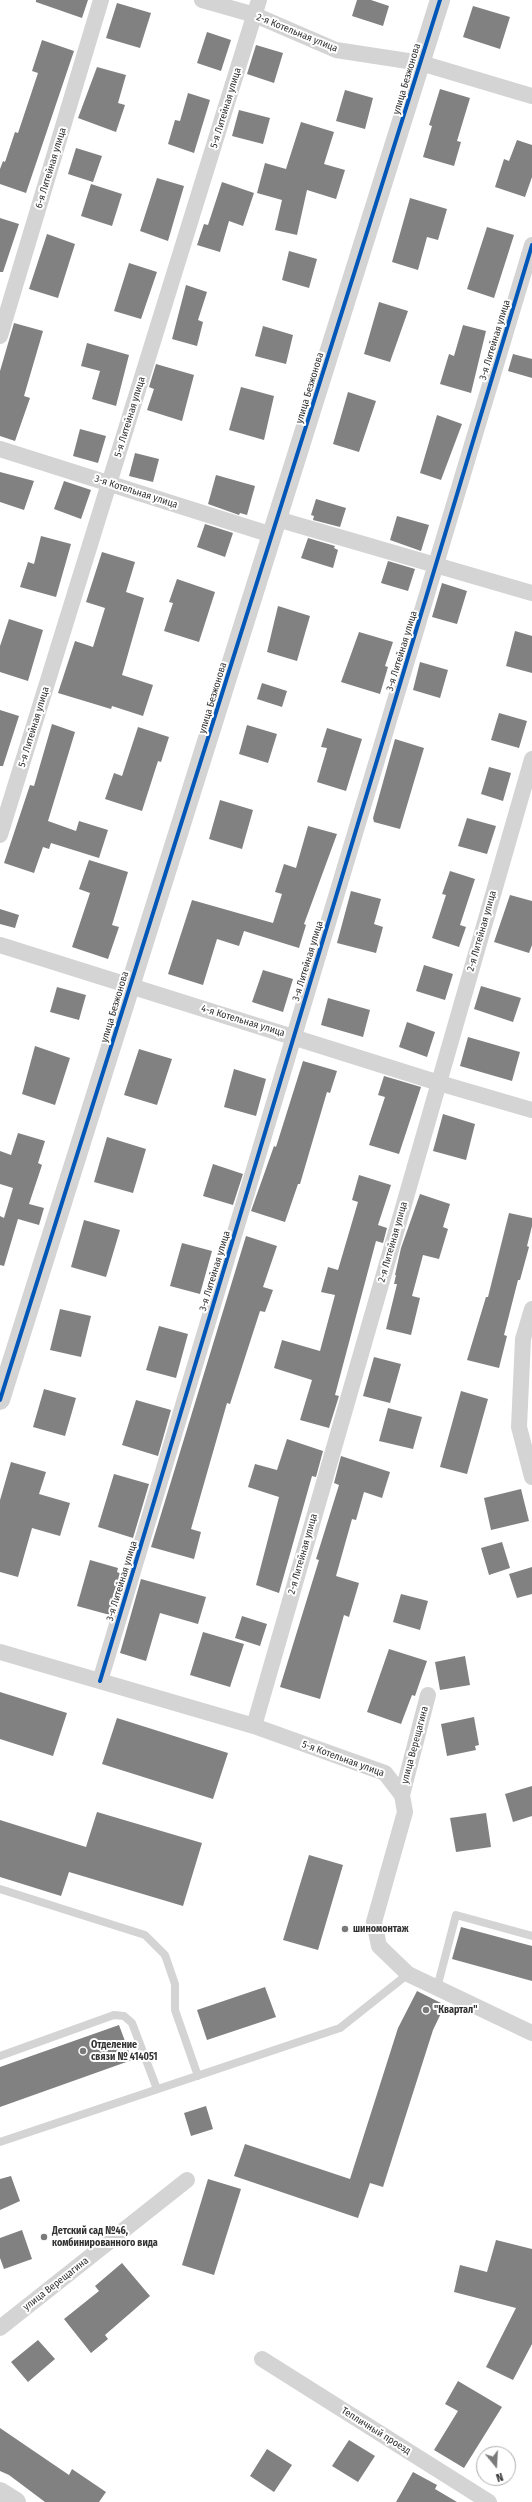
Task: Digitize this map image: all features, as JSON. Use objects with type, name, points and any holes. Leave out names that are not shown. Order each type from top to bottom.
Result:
[{"type":"street","name":"6-я Литейная улица","points":[[0,336],[102,0]]},
{"type":"street","name":"2-я Котельная улица","points":[[202,0],[257,8],[336,50],[421,63],[532,96]]},
{"type":"street","name":"улица Безжонова","points":[[0,1400],[440,0]]},
{"type":"street","name":"5-я Литейная улица","points":[[0,835],[257,8]]},
{"type":"street","name":"3-я Литейная улица","points":[[100,1681],[532,245]]},
{"type":"street","name":"3-я Котельная улица","points":[[0,449],[109,484],[275,527],[436,565],[532,593]]},
{"type":"street","name":"2-я Литейная улица","points":[[254,1726],[532,759]]},
{"type":"street","name":"4-я Котельная улица","points":[[0,945],[439,1083],[532,1110]]},
{"type":"street","points":[[532,1309],[523,1339],[519,1427],[532,1477]]},
{"type":"street","name":"5-я Котельная улица","points":[[0,1652],[254,1726],[385,1773],[402,1795]]},
{"type":"street","name":"улица Верещагина","points":[[402,1795],[428,1695]]},
{"type":"street","points":[[402,1795],[404,1812],[374,1922],[379,1946],[408,1974],[532,2033]]},
{"type":"street","name":"улица Верещагина","points":[[0,2328],[187,2180]]},
{"type":"street","name":"Тепличный проезд","points":[[262,2359],[489,2502]]},
{"type":"street","points":[[0,2492],[16,2502]]},
{"type":"lane","points":[[0,1889],[145,1935],[165,1955],[176,1984],[175,2010],[198,2076]]},
{"type":"lane","points":[[437,1988],[456,1915],[532,1936]]},
{"type":"lane","points":[[0,2142],[340,2028],[408,1974]]},
{"type":"lane","points":[[0,2056],[114,2015],[124,2016],[132,2023],[157,2089]]},
{"type":"building","points":[[36,0],[88,0],[82,18],[36,2]]},
{"type":"building","points":[[357,0],[371,0],[389,6],[383,26],[352,16]]},
{"type":"building","points":[[117,3],[151,13],[140,48],[106,38]]},
{"type":"building","points":[[473,6],[510,17],[500,49],[463,37]]},
{"type":"building","points":[[207,32],[231,40],[221,71],[197,63]]},
{"type":"building","points":[[42,40],[74,51],[26,193],[0,184],[0,169],[3,161],[5,162],[15,132],[18,133],[38,73],[32,71]]},
{"type":"building","points":[[256,45],[283,53],[274,83],[247,74]]},
{"type":"building","points":[[97,67],[126,75],[118,103],[125,105],[116,132],[78,118]]},
{"type":"building","points":[[440,89],[470,98],[457,141],[461,142],[454,166],[423,157],[432,126],[429,125]]},
{"type":"building","points":[[345,90],[373,98],[365,129],[336,121]]},
{"type":"building","points":[[188,93],[210,100],[194,153],[168,144],[175,120],[180,121]]},
{"type":"building","points":[[239,110],[270,118],[263,144],[232,136]]},
{"type":"building","points":[[301,122],[334,132],[324,164],[345,170],[336,199],[307,190],[297,235],[275,230],[282,200],[257,193],[265,163],[286,169]]},
{"type":"building","points":[[517,140],[532,145],[532,177],[525,197],[495,187],[504,159],[509,161]]},
{"type":"building","points":[[76,148],[102,156],[93,182],[68,174]]},
{"type":"building","points":[[157,178],[184,186],[168,241],[140,231]]},
{"type":"building","points":[[222,182],[254,193],[243,226],[229,221],[220,252],[197,245],[204,224],[208,225]]},
{"type":"building","points":[[91,184],[122,194],[112,226],[81,216]]},
{"type":"building","points":[[410,198],[447,209],[438,240],[427,237],[418,270],[392,262]]},
{"type":"building","points":[[0,218],[19,224],[3,272],[0,272]]},
{"type":"building","points":[[487,227],[514,235],[494,298],[467,289]]},
{"type":"building","points":[[47,234],[75,244],[58,298],[29,289]]},
{"type":"building","points":[[289,251],[317,259],[309,288],[282,280]]},
{"type":"building","points":[[129,263],[157,272],[141,319],[114,311]]},
{"type":"building","points":[[186,285],[207,292],[198,320],[203,322],[197,346],[172,339]]},
{"type":"building","points":[[379,302],[408,311],[390,362],[364,354]]},
{"type":"building","points":[[14,323],[43,331],[24,396],[30,398],[15,441],[0,436],[0,371]]},
{"type":"building","points":[[463,325],[486,331],[471,393],[440,384],[449,354],[454,356]]},
{"type":"building","points":[[263,326],[293,335],[286,364],[255,356]]},
{"type":"building","points":[[87,343],[129,355],[116,406],[92,399],[100,371],[81,366]]},
{"type":"building","points":[[513,354],[532,359],[532,378],[508,371]]},
{"type":"building","points":[[156,364],[194,375],[182,421],[147,410],[154,389],[149,387]]},
{"type":"building","points":[[241,387],[274,396],[264,440],[229,430]]},
{"type":"building","points":[[348,392],[376,401],[359,452],[333,444]]},
{"type":"building","points":[[437,415],[462,424],[441,480],[420,473]]},
{"type":"building","points":[[80,429],[106,436],[98,463],[73,456]]},
{"type":"building","points":[[135,453],[159,459],[153,482],[129,476]]},
{"type":"building","points":[[0,472],[34,481],[24,510],[0,502]]},
{"type":"building","points":[[216,475],[255,486],[247,515],[240,513],[239,515],[208,504]]},
{"type":"building","points":[[64,481],[91,490],[81,519],[54,509]]},
{"type":"building","points":[[316,499],[346,508],[340,527],[313,520],[314,516],[311,515]]},
{"type":"building","points":[[397,516],[429,525],[421,551],[390,540]]},
{"type":"building","points":[[205,524],[233,533],[225,557],[197,547]]},
{"type":"building","points":[[41,536],[71,544],[56,597],[20,587],[28,562],[34,564]]},
{"type":"building","points":[[308,538],[335,546],[334,548],[338,550],[333,568],[301,558]]},
{"type":"building","points":[[102,552],[135,562],[126,592],[144,598],[122,675],[153,685],[143,716],[112,706],[111,709],[58,693],[75,641],[93,647],[105,608],[86,602]]},
{"type":"building","points":[[388,561],[415,569],[408,591],[381,583]]},
{"type":"building","points":[[177,579],[215,592],[199,642],[164,631],[173,603],[169,602]]},
{"type":"building","points":[[442,583],[467,591],[457,624],[432,617]]},
{"type":"building","points":[[278,606],[310,616],[297,661],[267,652]]},
{"type":"building","points":[[9,619],[43,630],[28,681],[0,672],[0,646]]},
{"type":"building","points":[[515,631],[532,636],[532,673],[506,666]]},
{"type":"building","points":[[359,632],[393,642],[385,666],[388,667],[380,694],[341,682]]},
{"type":"building","points":[[420,662],[448,670],[440,698],[413,690]]},
{"type":"building","points":[[262,683],[287,691],[282,707],[257,699]]},
{"type":"building","points":[[0,710],[19,716],[3,766],[0,766]]},
{"type":"building","points":[[499,713],[527,721],[519,748],[491,740]]},
{"type":"building","points":[[52,724],[75,732],[48,821],[76,831],[79,821],[108,830],[99,858],[51,843],[49,849],[43,847],[34,873],[4,863],[30,785],[34,786]]},
{"type":"building","points":[[247,725],[277,734],[268,763],[239,754]]},
{"type":"building","points":[[138,727],[169,737],[161,762],[158,761],[142,811],[105,799],[114,773],[122,776]]},
{"type":"building","points":[[327,728],[362,739],[346,791],[317,782],[327,748],[321,747]]},
{"type":"building","points":[[395,739],[424,748],[400,829],[374,822],[373,818]]},
{"type":"building","points":[[489,767],[511,773],[503,801],[481,794]]},
{"type":"building","points":[[220,800],[253,810],[242,849],[209,839]]},
{"type":"building","points":[[467,818],[496,826],[487,854],[458,846]]},
{"type":"building","points":[[308,826],[337,834],[304,924],[306,925],[299,948],[244,931],[239,946],[217,939],[203,985],[168,974],[192,900],[273,923],[282,894],[275,892],[284,864],[296,868]]},
{"type":"building","points":[[89,860],[128,872],[112,925],[119,927],[108,959],[72,947],[90,893],[79,889]]},
{"type":"building","points":[[450,871],[475,879],[460,925],[466,927],[459,947],[432,938],[446,895],[442,894]]},
{"type":"building","points":[[351,891],[381,899],[374,924],[383,927],[376,953],[337,943]]},
{"type":"building","points":[[510,895],[532,901],[532,945],[529,953],[494,942]]},
{"type":"building","points":[[0,909],[19,915],[15,928],[0,924]]},
{"type":"building","points":[[424,965],[453,974],[445,1000],[416,991]]},
{"type":"building","points":[[263,970],[293,979],[283,1012],[252,1002]]},
{"type":"building","points":[[481,986],[521,998],[513,1022],[474,1009]]},
{"type":"building","points":[[57,987],[86,995],[79,1020],[50,1012]]},
{"type":"building","points":[[328,998],[370,1010],[363,1037],[321,1025]]},
{"type":"building","points":[[407,1022],[435,1032],[427,1057],[399,1047]]},
{"type":"building","points":[[468,1037],[520,1052],[512,1081],[460,1066]]},
{"type":"building","points":[[35,1046],[70,1058],[55,1105],[22,1094]]},
{"type":"building","points":[[139,1049],[172,1059],[157,1105],[124,1095]]},
{"type":"building","points":[[303,1061],[337,1071],[330,1093],[327,1092],[300,1184],[298,1184],[285,1222],[251,1211],[274,1146],[276,1147]]},
{"type":"building","points":[[234,1069],[266,1079],[256,1116],[224,1107]]},
{"type":"building","points":[[384,1076],[421,1087],[399,1154],[369,1145],[385,1097],[378,1095]]},
{"type":"building","points":[[443,1114],[475,1124],[466,1160],[433,1151]]},
{"type":"building","points":[[18,1133],[45,1141],[38,1163],[42,1165],[29,1204],[44,1208],[39,1225],[18,1219],[4,1266],[0,1265],[0,1216],[4,1218],[13,1188],[0,1184],[0,1151],[11,1155]]},
{"type":"building","points":[[107,1137],[146,1149],[133,1193],[94,1182]]},
{"type":"building","points":[[213,1164],[243,1174],[233,1205],[203,1196]]},
{"type":"building","points":[[359,1175],[391,1185],[378,1225],[387,1228],[383,1243],[376,1241],[335,1395],[339,1396],[329,1428],[300,1420],[312,1380],[274,1368],[282,1340],[320,1351],[335,1295],[321,1292],[328,1267],[338,1270],[358,1202],[352,1200]]},
{"type":"building","points":[[420,1194],[450,1204],[443,1227],[448,1229],[439,1259],[423,1255],[412,1296],[420,1298],[411,1335],[386,1329],[397,1284],[394,1284],[401,1248]]},
{"type":"building","points":[[509,1213],[532,1218],[532,1226],[527,1246],[529,1247],[520,1280],[518,1280],[504,1335],[507,1336],[499,1368],[467,1360],[486,1297],[488,1297]]},
{"type":"building","points":[[84,1220],[120,1230],[106,1277],[71,1267]]},
{"type":"building","points":[[246,1236],[277,1246],[263,1287],[273,1290],[265,1312],[260,1311],[230,1404],[227,1403],[191,1529],[201,1532],[194,1559],[151,1547]]},
{"type":"building","points":[[182,1243],[212,1251],[200,1294],[170,1286]]},
{"type":"building","points":[[60,1309],[91,1316],[81,1357],[50,1350]]},
{"type":"building","points":[[159,1326],[188,1334],[176,1378],[146,1370]]},
{"type":"building","points":[[374,1357],[401,1364],[390,1403],[363,1396]]},
{"type":"building","points":[[44,1389],[76,1398],[65,1436],[33,1427]]},
{"type":"building","points":[[461,1391],[488,1399],[467,1474],[440,1467]]},
{"type":"building","points":[[136,1400],[171,1410],[158,1456],[122,1445]]},
{"type":"building","points":[[388,1408],[422,1417],[413,1449],[379,1441]]},
{"type":"building","points":[[287,1439],[323,1451],[316,1477],[312,1476],[279,1593],[256,1585],[279,1497],[248,1487],[255,1464],[277,1470]]},
{"type":"building","points":[[341,1456],[390,1472],[382,1498],[364,1492],[356,1520],[352,1519],[336,1576],[359,1583],[349,1617],[344,1615],[320,1699],[280,1687],[319,1560],[316,1559],[339,1485],[334,1483]]},
{"type":"building","points":[[11,1462],[46,1472],[39,1494],[70,1503],[60,1536],[32,1528],[18,1577],[0,1572],[0,1500]]},
{"type":"building","points":[[114,1474],[149,1484],[133,1538],[98,1527]]},
{"type":"building","points":[[521,1489],[529,1521],[491,1530],[484,1498]]},
{"type":"building","points":[[502,1542],[510,1568],[489,1575],[481,1548]]},
{"type":"building","points":[[90,1560],[118,1568],[117,1572],[122,1574],[110,1615],[77,1606]]},
{"type":"building","points":[[532,1567],[532,1594],[517,1598],[509,1574]]},
{"type":"building","points":[[141,1579],[206,1597],[198,1624],[160,1613],[146,1661],[120,1653]]},
{"type":"building","points":[[401,1594],[428,1601],[420,1630],[393,1622]]},
{"type":"building","points":[[242,1616],[267,1624],[260,1646],[235,1638]]},
{"type":"building","points":[[203,1632],[244,1644],[230,1687],[190,1675]]},
{"type":"building","points":[[389,1649],[427,1661],[415,1696],[412,1695],[401,1724],[367,1712]]},
{"type":"building","points":[[465,1656],[470,1685],[440,1690],[435,1662]]},
{"type":"building","points":[[0,1692],[67,1713],[53,1756],[0,1739]]},
{"type":"building","points":[[474,1717],[479,1745],[475,1746],[476,1750],[447,1756],[441,1724]]},
{"type":"building","points":[[117,1718],[228,1753],[213,1799],[102,1764]]},
{"type":"building","points":[[532,1786],[532,1816],[513,1822],[505,1794]]},
{"type":"building","points":[[97,1812],[202,1843],[183,1906],[69,1872],[61,1896],[0,1877],[0,1820],[86,1847]]},
{"type":"building","points":[[486,1813],[491,1847],[456,1852],[450,1818]]},
{"type":"building","points":[[309,1855],[343,1865],[318,1950],[283,1940]]},
{"type":"building","points":[[461,1927],[532,1946],[532,1981],[452,1959]]},
{"type":"building","points":[[265,1987],[276,2017],[207,2040],[197,2010]]},
{"type":"building","points":[[417,1991],[445,2005],[433,2030],[383,2187],[370,2183],[358,2218],[234,2176],[245,2144],[350,2179],[398,2028]]},
{"type":"building","points":[[119,2025],[132,2060],[0,2107],[0,2067]]},
{"type":"building","points":[[206,2106],[213,2129],[191,2136],[184,2113]]},
{"type":"building","points":[[11,2176],[20,2201],[0,2210],[0,2179]]},
{"type":"building","points":[[208,2179],[241,2189],[214,2275],[182,2265]]},
{"type":"building","points":[[22,2230],[32,2259],[4,2269],[0,2258],[0,2238]]},
{"type":"building","points":[[496,2240],[532,2249],[532,2344],[513,2380],[486,2367],[516,2308],[454,2292],[460,2265],[487,2272]]},
{"type":"building","points":[[122,2263],[150,2296],[105,2335],[108,2339],[91,2353],[64,2319],[99,2291],[95,2286]]},
{"type":"building","points":[[38,2340],[55,2359],[28,2382],[11,2362]]},
{"type":"building","points":[[458,2381],[502,2407],[478,2446],[476,2446],[476,2449],[464,2468],[434,2450],[458,2411],[445,2404]]},
{"type":"building","points":[[0,2428],[69,2475],[72,2469],[106,2492],[99,2502],[45,2502],[9,2475],[0,2471]]},
{"type":"building","points":[[349,2440],[375,2456],[358,2482],[332,2466]]},
{"type":"building","points":[[267,2449],[292,2465],[274,2492],[250,2476]]},
{"type":"building","points":[[413,2472],[437,2485],[435,2489],[457,2502],[396,2502]]},
{"type":"cycle path","points":[[0,1400],[440,0]]},
{"type":"cycle path","points":[[100,1681],[532,245]]},
{"type":"place","name":"шиномонтаж","points":[[345,1929]]},
{"type":"place","name":"\"Квартал\"","points":[[426,2010]]},
{"type":"place","name":"Отделение связи № 414051","points":[[83,2051]]},
{"type":"place","name":"Детский сад №46, комбинированного вида","points":[[44,2237]]}]
